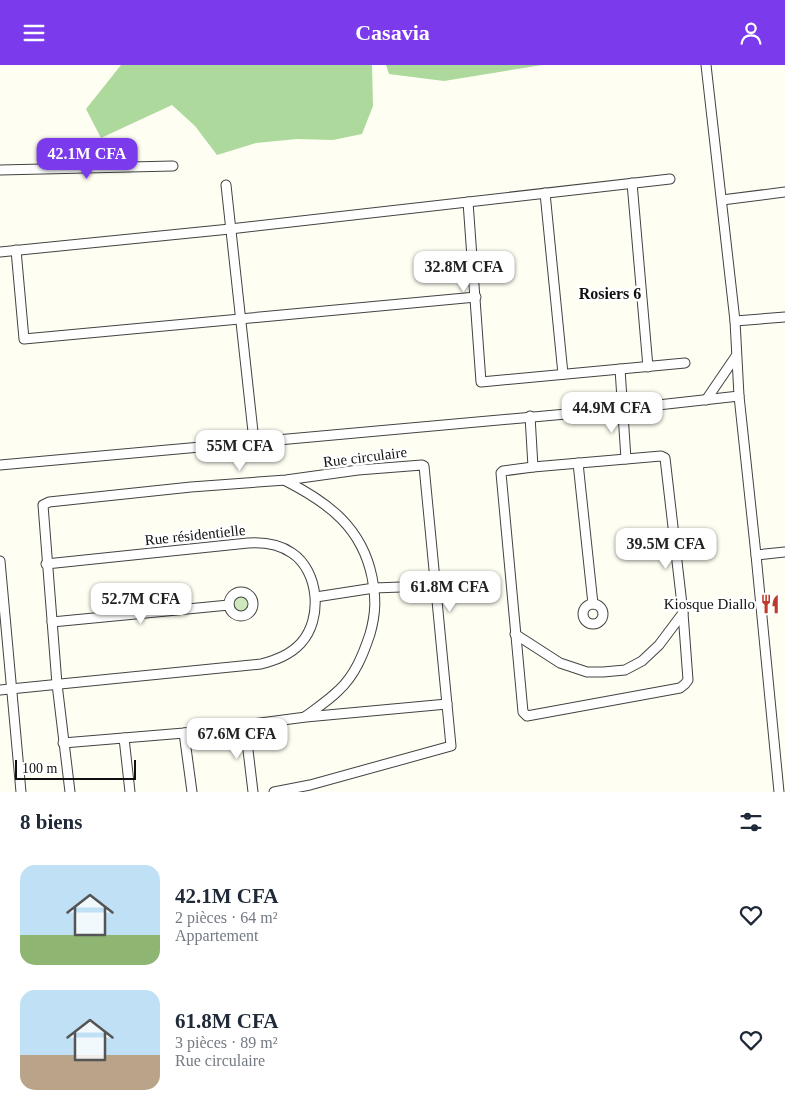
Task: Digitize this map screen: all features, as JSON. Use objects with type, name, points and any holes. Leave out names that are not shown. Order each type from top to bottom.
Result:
[{"type":"street","points":[[706,65],[735,321],[739,396],[779,792]]},
{"type":"street","points":[[0,170],[173,166]]},
{"type":"street","points":[[0,252],[230,229],[670,179]]},
{"type":"street","points":[[632,183],[648,367]]},
{"type":"street","points":[[226,185],[254,441]]},
{"type":"street","points":[[722,200],[785,192]]},
{"type":"street","points":[[545,193],[563,374]]},
{"type":"street","points":[[468,202],[481,382],[685,363]]},
{"type":"street","points":[[16,251],[24,339],[476,297]]},
{"type":"street","points":[[735,321],[785,317]]},
{"type":"street","points":[[706,400],[736,356]]},
{"type":"street","points":[[620,369],[626,459]]},
{"type":"street","points":[[0,465],[622,409],[739,396]]},
{"type":"street","points":[[530,416],[533,467]]},
{"type":"street","points":[[661,456],[664,458],[683,613],[688,680],[680,688],[527,716],[523,712],[500,475],[503,471],[578,463],[661,456]]},
{"type":"street","points":[[578,463],[593,604]]},
{"type":"street","name":"Rue circulaire","points":[[70,792],[57,685],[46,564],[43,505],[49,502],[191,487],[286,481],[358,470],[420,464],[424,466],[452,743],[449,748],[310,785],[274,792]]},
{"type":"street","points":[[286,481],[322,501],[348,526],[363,548],[369,564],[374,588],[376,612],[360,661],[350,678],[339,691],[306,717]]},
{"type":"street","name":"Rue résidentielle","points":[[46,564],[248,543],[268,543],[291,552],[302,562],[312,582],[316,597]]},
{"type":"street","points":[[756,555],[785,552]]},
{"type":"street","points":[[0,565],[21,792]]},
{"type":"street","points":[[0,690],[261,664],[273,661],[284,656],[302,641],[314,614],[316,597],[374,588],[401,587]]},
{"type":"street","points":[[52,622],[228,605]]},
{"type":"street","points":[[515,634],[572,669],[587,672],[618,671],[642,661],[660,645],[683,613]]},
{"type":"street","points":[[63,743],[184,733],[306,717],[447,704]]},
{"type":"street","points":[[245,725],[253,792]]},
{"type":"street","points":[[184,733],[192,792]]},
{"type":"street","points":[[124,738],[130,792]]},
{"type":"green space","points":[[121,65],[372,65],[373,106],[362,134],[333,140],[297,139],[256,143],[217,155],[195,126],[172,105],[101,138],[86,109]]},
{"type":"green space","points":[[386,65],[542,65],[444,81],[389,74]]},
{"type":"green space","points":[[241,594],[247,597],[250,603],[247,609],[241,612],[235,609],[232,603],[235,597]]},
{"type":"place","name":"Kiosque Diallo","points":[[770,604]]},
{"type":"district","name":"Rosiers 6","points":[[610,293]]}]
